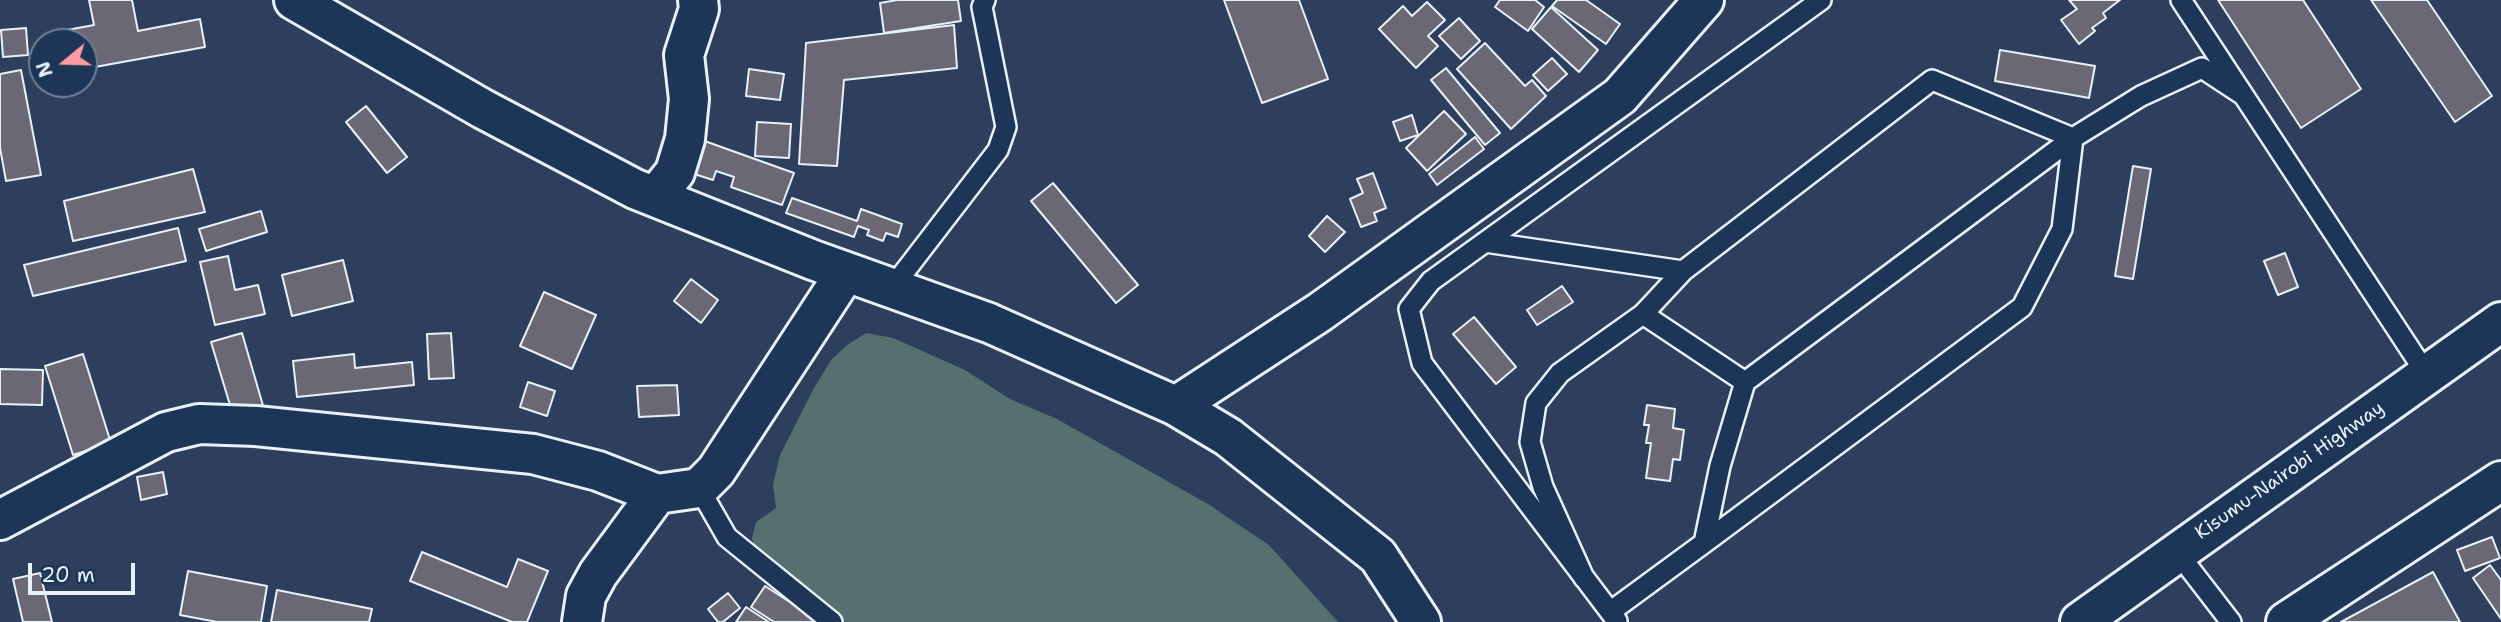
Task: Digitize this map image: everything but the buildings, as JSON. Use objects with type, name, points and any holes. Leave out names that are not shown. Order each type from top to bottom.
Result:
[{"type":"main road","points":[[293,0],[483,109],[635,189],[846,272],[989,323],[1176,406],[1228,437],[1378,556],[1421,622]]},
{"type":"main road","points":[[655,197],[675,172],[685,139],[689,99],[684,55],[699,9],[698,0]]},
{"type":"main road","points":[[1176,406],[1320,312],[1620,96],[1704,0]]},
{"type":"main road","points":[[0,520],[166,432],[199,424],[256,426],[533,454],[598,471],[657,494],[699,488],[716,471],[846,272]]},
{"type":"main road","name":"Kisumu-Nairobi Highway","points":[[2080,622],[2501,322]]},
{"type":"main road","points":[[2286,622],[2501,481]]},
{"type":"main road","points":[[582,622],[586,596],[598,574],[657,494]]},
{"type":"lane","points":[[892,288],[998,150],[1006,127],[982,7],[985,0]]},
{"type":"lane","points":[[1821,0],[1431,281],[1409,309],[1422,363],[1614,617],[1704,543],[2022,307],[2062,229],[2073,138]]},
{"type":"lane","points":[[2181,0],[2427,375]]},
{"type":"lane","points":[[1704,543],[1720,466],[1745,382],[2073,138],[2141,96],[2202,68],[2243,95]]},
{"type":"lane","points":[[1584,578],[1543,487],[1530,442],[1536,403],[1560,373],[1643,314],[1683,271],[1932,80],[2073,138]]},
{"type":"lane","points":[[1485,242],[1683,271]]},
{"type":"lane","points":[[1643,314],[1745,382]]},
{"type":"lane","points":[[699,488],[727,537],[832,622]]},
{"type":"lane","points":[[2177,552],[2231,622]]},
{"type":"green space","points":[[866,333],[893,338],[965,370],[1010,399],[1057,419],[1208,504],[1269,545],[1338,622],[846,622],[755,551],[752,538],[756,522],[776,508],[773,485],[780,455],[814,388],[831,360],[847,345]]}]
